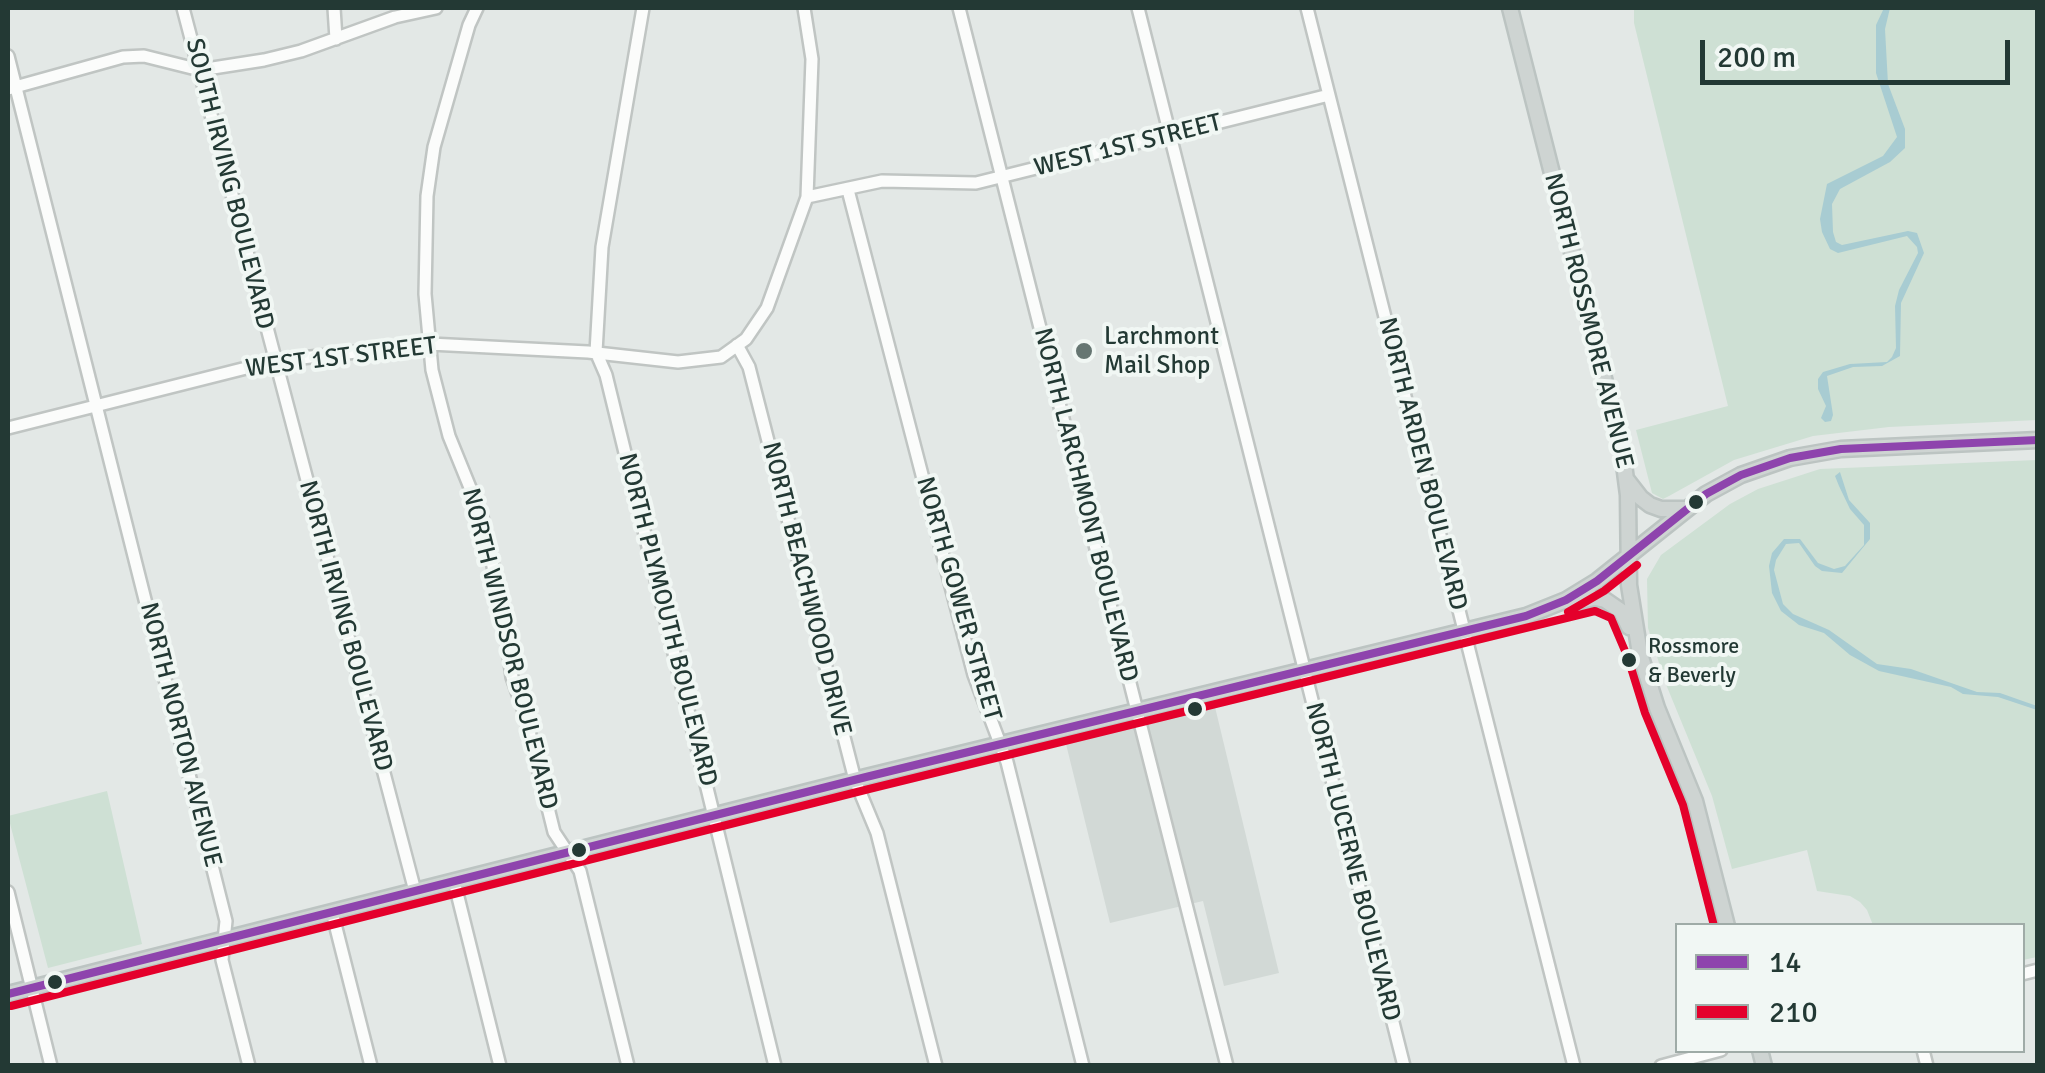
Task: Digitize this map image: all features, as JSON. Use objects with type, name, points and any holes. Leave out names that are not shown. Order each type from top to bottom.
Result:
[{"type":"main road","name":"NORTH ROSSMORE AVENUE","points":[[1510,8],[1627,478],[1629,586],[1640,654],[1657,708],[1699,811],[1726,923]]},
{"type":"main road","points":[[1526,616],[1582,590],[1684,509],[1751,471],[1822,451],[2038,440]]},
{"type":"main road","points":[[1627,478],[1650,505],[1684,509]]},
{"type":"main road","points":[[8,994],[1584,599],[1605,600],[1622,612],[1640,654]]},
{"type":"street","name":"SOUTH IRVING BOULEVARD","points":[[183,8],[274,361]]},
{"type":"street","points":[[334,8],[336,40]]},
{"type":"street","points":[[11,88],[123,58],[144,56],[200,70],[264,60],[336,40],[394,17],[436,8]]},
{"type":"street","name":"NORTH WINDSOR BOULEVARD","points":[[477,8],[434,148],[427,196],[425,262],[430,344],[439,404],[486,530],[512,677],[554,832],[580,872],[628,1066]]},
{"type":"street","points":[[596,352],[602,248],[643,8]]},
{"type":"street","points":[[736,346],[758,324],[776,291],[807,197],[812,59],[804,8]]},
{"type":"street","name":"NORTH LARCHMONT BOULEVARD","points":[[959,8],[1227,1066]]},
{"type":"street","name":"NORTH LUCERNE BOULEVARD","points":[[1138,8],[1404,1066]]},
{"type":"street","name":"NORTH ARDEN BOULEVARD","points":[[1307,8],[1574,1066]]},
{"type":"street","name":"NORTH NORTON AVENUE","points":[[8,56],[11,88],[97,405],[226,921],[222,960],[249,1066]]},
{"type":"street","name":"WEST 1ST STREET","points":[[807,197],[882,181],[963,185],[1002,178],[1329,95]]},
{"type":"street","name":"NORTH GOWER STREET","points":[[848,190],[974,675],[1000,744],[1083,1066]]},
{"type":"street","name":"WEST 1ST STREET","points":[[8,428],[274,361],[430,344],[596,352],[678,362],[721,357],[736,346]]},
{"type":"street","name":"NORTH BEACHWOOD DRIVE","points":[[736,346],[749,367],[854,780],[877,833],[936,1066]]},
{"type":"street","name":"NORTH PLYMOUTH BOULEVARD","points":[[596,352],[611,394],[774,1066]]},
{"type":"street","name":"NORTH IRVING BOULEVARD","points":[[274,361],[415,891]]},
{"type":"street","points":[[454,881],[500,1066]]},
{"type":"street","points":[[8,892],[51,1066]]},
{"type":"street","points":[[332,912],[370,1066]]},
{"type":"street","points":[[1662,1066],[1709,1053]]},
{"type":"shaded area","points":[[1215,707],[1279,973],[1224,986],[1203,901],[1110,923],[1066,744]]},
{"type":"green space","points":[[1634,8],[2037,8],[2037,420],[1889,427],[1813,436],[1734,460],[1663,499],[1652,493],[1636,430],[1728,406],[1634,23]]},
{"type":"green space","points":[[2037,460],[2037,957],[2025,960],[2025,923],[1872,923],[1867,910],[1850,896],[1817,891],[1807,850],[1732,869],[1712,796],[1665,682],[1648,628],[1647,579],[1661,555],[1730,504],[1758,489],[1820,469]]},
{"type":"green space","points":[[107,791],[142,944],[48,968],[8,816]]},
{"type":"water","points":[[1884,8],[1890,8],[1885,29],[1888,84],[1905,129],[1905,148],[1890,162],[1840,189],[1832,204],[1833,232],[1836,242],[1842,245],[1908,231],[1917,233],[1924,253],[1901,303],[1900,356],[1882,366],[1853,367],[1827,376],[1833,415],[1831,421],[1825,422],[1821,418],[1826,406],[1818,389],[1823,372],[1850,364],[1887,362],[1892,357],[1896,348],[1895,306],[1899,290],[1918,253],[1907,236],[1838,253],[1830,249],[1820,219],[1827,184],[1883,156],[1897,137],[1876,73],[1876,25]]},
{"type":"water","points":[[1840,472],[1849,500],[1870,523],[1870,539],[1842,573],[1822,571],[1799,543],[1786,544],[1774,570],[1783,604],[1793,614],[1829,630],[1877,664],[1911,669],[1977,692],[2000,693],[2037,706],[2037,710],[1998,697],[1963,694],[1951,687],[1879,671],[1850,655],[1824,633],[1799,625],[1781,611],[1772,593],[1769,566],[1772,553],[1784,539],[1800,539],[1818,563],[1834,569],[1845,566],[1864,545],[1864,525],[1850,509],[1839,486],[1835,476]]},
{"type":"transit line","name":"14","points":[[8,994],[866,777],[1526,616],[1566,600],[1597,581],[1706,494],[1741,475],[1790,458],[1841,449],[2038,440]]},
{"type":"transit line","name":"210","points":[[1568,612],[1637,565]]},
{"type":"transit line","name":"210","points":[[11,1006],[1595,611],[1611,618],[1628,658],[1645,713],[1683,805],[1713,923]]},
{"type":"place","name":"Larchmont Mail Shop","points":[[1084,351]]},
{"type":"place","name":"Rossmore & Beverly","points":[[1629,660]]}]
